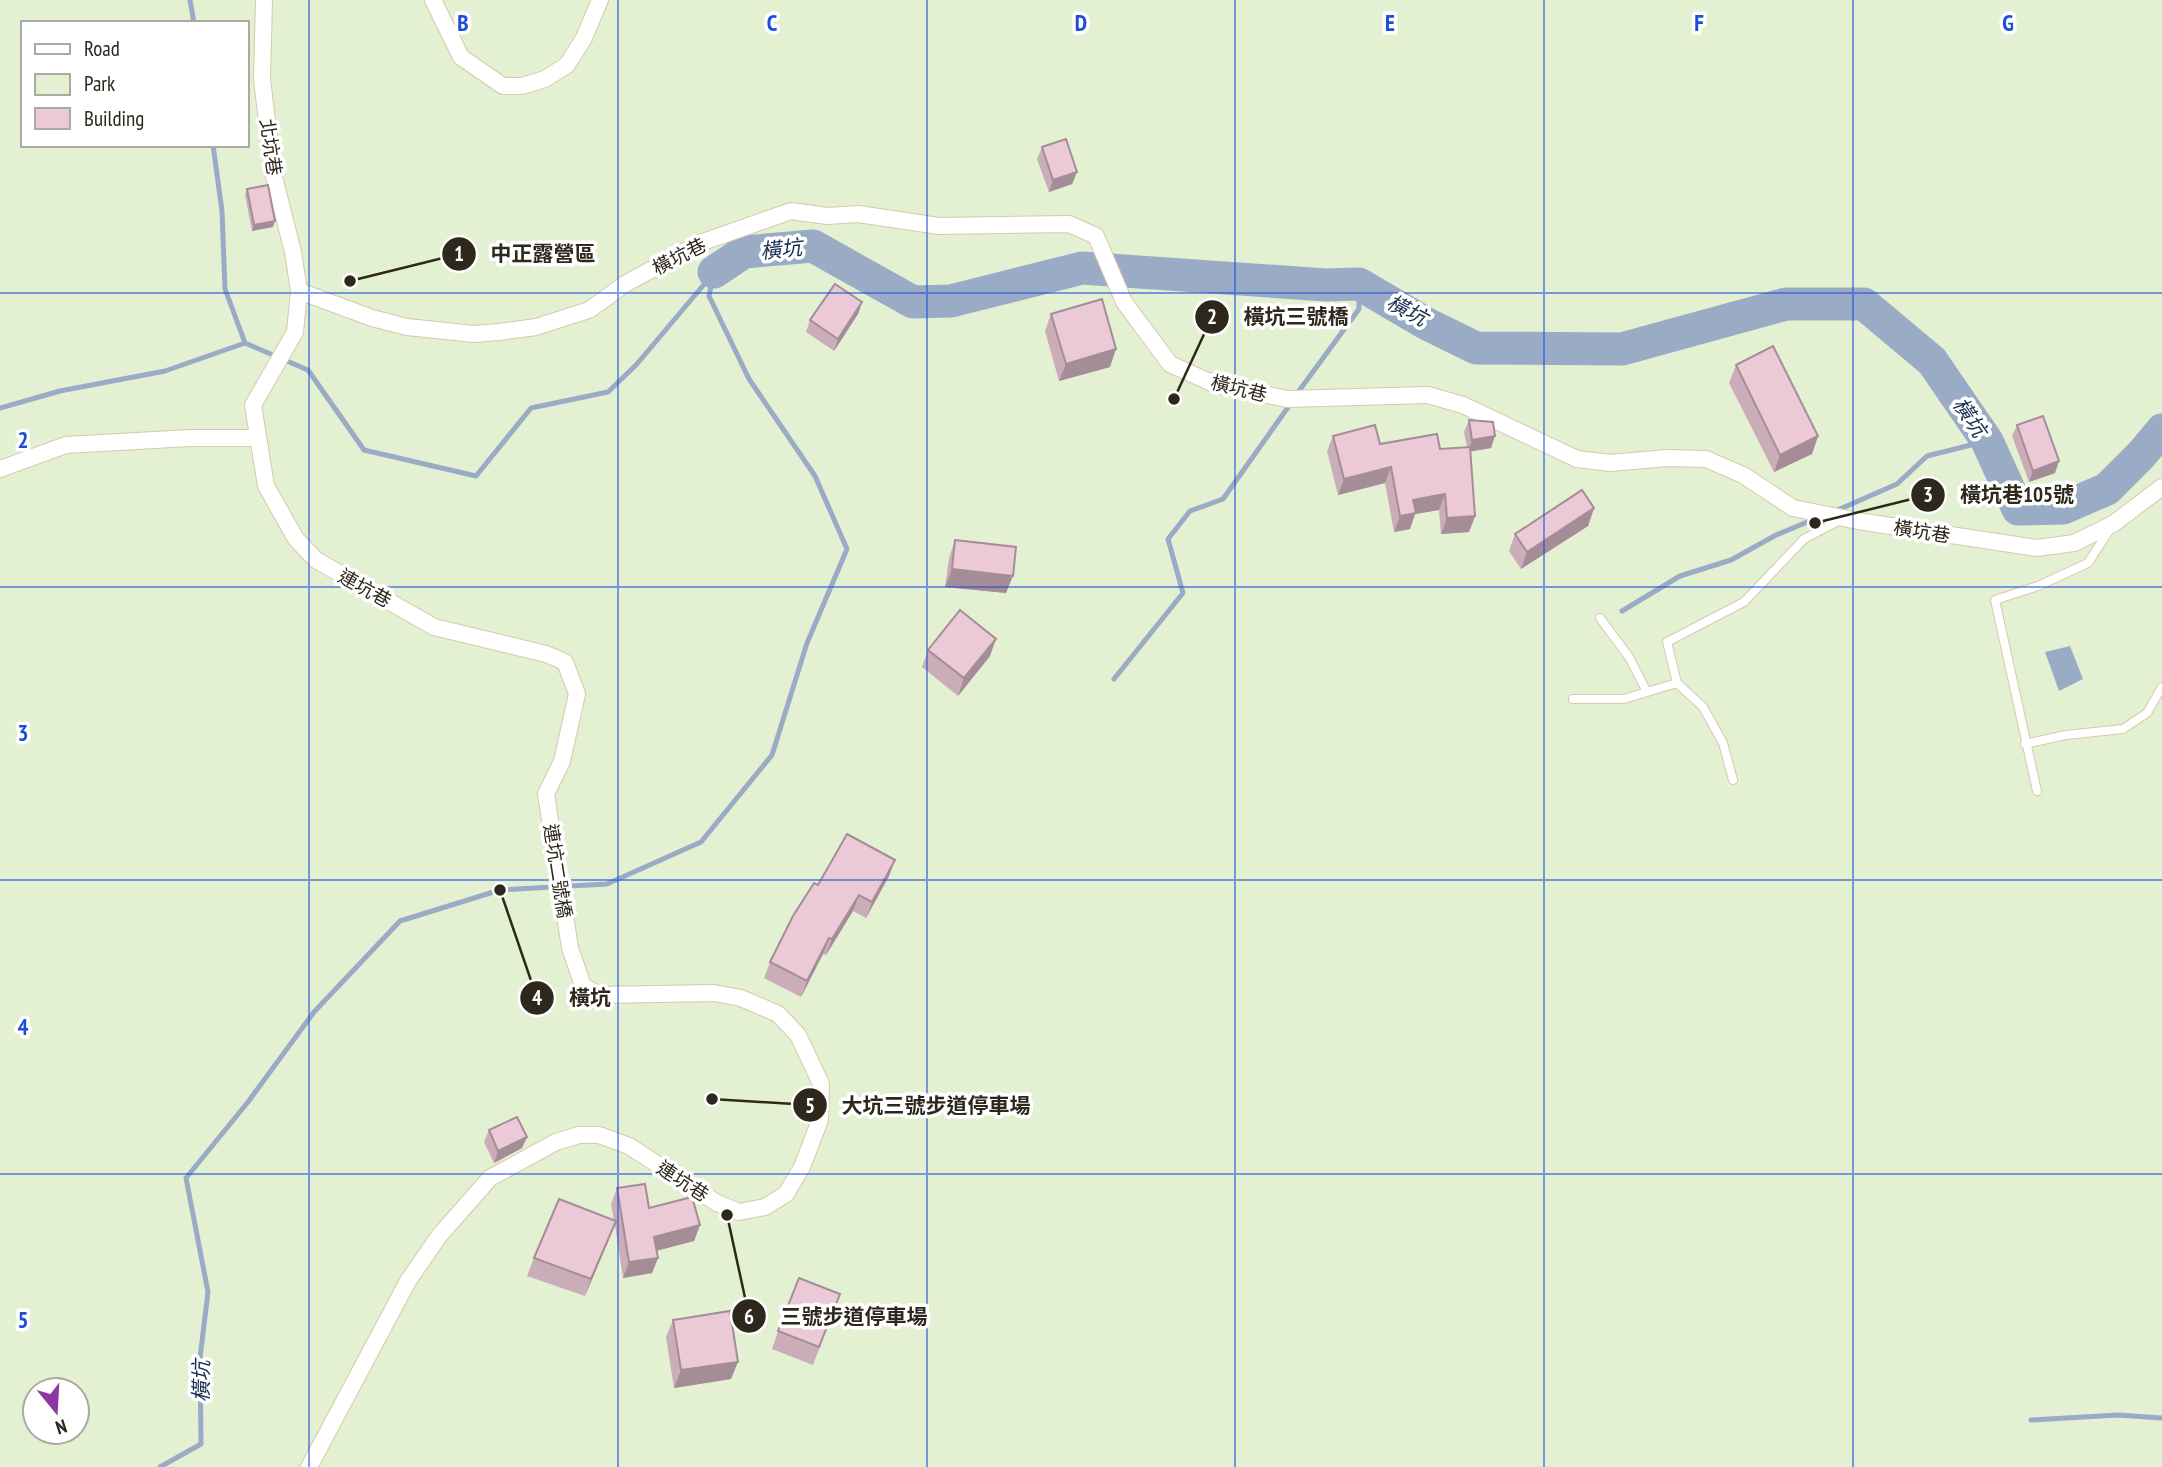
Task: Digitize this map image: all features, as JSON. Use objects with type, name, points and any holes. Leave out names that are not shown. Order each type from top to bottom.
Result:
[{"type":"street","name":"北坑巷","points":[[264,0],[262,79],[273,173],[293,252],[299,291]]},
{"type":"street","points":[[433,0],[461,57],[503,86],[522,86],[545,79],[567,65],[584,38],[600,0]]},
{"type":"street","name":"橫坑巷","points":[[299,291],[407,327],[474,334],[499,332],[536,327],[589,310],[625,284],[699,243],[791,211],[827,216],[858,214],[939,226],[1069,224],[1096,236],[1124,302],[1170,364],[1214,384],[1287,399],[1428,396],[1463,405],[1577,459],[1610,463],[1667,458],[1706,459],[1743,475],[1793,508],[2037,548],[2074,544],[2113,524],[2162,487]]},
{"type":"street","name":"連坑巷","points":[[299,291],[295,332],[253,405],[266,485],[296,539],[316,561],[434,627],[546,654],[565,662],[577,694],[562,761],[546,794]]},
{"type":"street","points":[[0,469],[66,444],[190,438],[258,438]]},
{"type":"street","name":"連坑二號橋","points":[[546,794],[570,948]]},
{"type":"street","name":"連坑巷","points":[[309,1467],[408,1281],[439,1236],[491,1178],[556,1142],[579,1135],[599,1135],[629,1146],[717,1203],[739,1212],[765,1208],[786,1194],[803,1167],[820,1120],[821,1084],[798,1035],[778,1014],[741,998],[714,993],[599,995],[583,986],[570,948]]},
{"type":"lane","points":[[1734,780],[1723,743],[1703,707],[1677,683],[1667,642],[1744,602],[1804,539],[1843,518]]},
{"type":"lane","points":[[2037,791],[1995,600],[2038,586],[2088,563],[2113,524]]},
{"type":"lane","points":[[1600,618],[1629,657],[1647,692]]},
{"type":"lane","points":[[1573,699],[1624,699],[1677,683]]},
{"type":"lane","points":[[2025,744],[2066,735],[2123,729],[2147,713],[2162,687]]},
{"type":"green space","points":[[0,0],[2162,0],[2162,1467],[0,1467]]},
{"type":"water","points":[[2070,646],[2083,679],[2059,691],[2045,652]]},
{"type":"building","points":[[1066,139],[1077,172],[1053,180],[1042,147]]},
{"type":"building","points":[[268,185],[275,221],[254,225],[247,189]]},
{"type":"building","points":[[835,284],[862,302],[838,339],[810,320]]},
{"type":"building","points":[[1102,299],[1116,349],[1066,364],[1051,314]]},
{"type":"building","points":[[1773,346],[1818,436],[1780,455],[1736,365]]},
{"type":"building","points":[[2043,416],[2059,461],[2033,471],[2017,425]]},
{"type":"building","points":[[1469,420],[1493,422],[1495,436],[1472,440]]},
{"type":"building","points":[[1375,425],[1380,444],[1437,434],[1440,449],[1470,447],[1475,516],[1447,518],[1445,494],[1413,500],[1416,513],[1400,516],[1391,467],[1344,479],[1333,436]]},
{"type":"building","points":[[1582,490],[1594,508],[1527,552],[1515,534]]},
{"type":"building","points":[[955,540],[1016,547],[1013,576],[952,569]]},
{"type":"building","points":[[960,610],[996,639],[964,678],[928,650]]},
{"type":"building","points":[[847,834],[895,860],[872,902],[859,895],[832,939],[829,938],[807,981],[770,962],[793,916],[814,883],[818,885]]},
{"type":"building","points":[[517,1117],[527,1137],[498,1151],[489,1130]]},
{"type":"building","points":[[645,1184],[649,1208],[692,1197],[700,1225],[654,1237],[658,1258],[629,1262],[617,1188]]},
{"type":"building","points":[[559,1199],[616,1221],[591,1279],[534,1258]]},
{"type":"building","points":[[799,1278],[840,1294],[819,1347],[778,1331]]},
{"type":"building","points":[[730,1311],[738,1362],[681,1370],[673,1320]]},
{"type":"waterway","points":[[190,0],[194,21]]},
{"type":"waterway","points":[[213,147],[222,211],[225,289],[245,343]]},
{"type":"waterway","name":"橫坑","points":[[714,272],[744,252],[813,246],[913,302],[951,301],[1082,268],[1326,285],[1359,284],[1427,324],[1476,348],[1622,349],[1786,304],[1864,304],[1932,361],[1987,441],[2018,509],[2063,508],[2107,489],[2162,430]]},
{"type":"waterway","name":"橫坑","points":[[160,1467],[201,1444],[200,1358],[208,1292],[186,1178],[248,1102],[314,1012],[400,921],[500,890],[607,884],[701,842],[772,755],[807,643],[847,549],[815,476],[749,379],[709,296],[714,272]]},
{"type":"waterway","points":[[0,408],[60,391],[165,371],[245,343],[308,370],[364,450],[476,476],[531,408],[608,392],[636,365],[712,275]]},
{"type":"waterway","points":[[1296,395],[1359,309],[1359,284]]},
{"type":"waterway","points":[[1114,679],[1183,593],[1168,539],[1190,511],[1223,499],[1291,403]]},
{"type":"waterway","points":[[1833,512],[1897,484],[1927,456],[1987,441]]},
{"type":"waterway","points":[[1622,611],[1680,576],[1731,560],[1776,535],[1817,518]]},
{"type":"waterway","points":[[2031,1420],[2118,1415],[2162,1418]]},
{"type":"place","name":"中正露營區","points":[[350,281]]},
{"type":"place","name":"橫坑三號橋","points":[[1174,399]]},
{"type":"place","name":"橫坑巷105號","points":[[1815,523]]},
{"type":"place","name":"橫坑","points":[[500,890]]},
{"type":"place","name":"大坑三號步道停車場","points":[[712,1099]]},
{"type":"place","name":"三號步道停車場","points":[[727,1215]]}]
